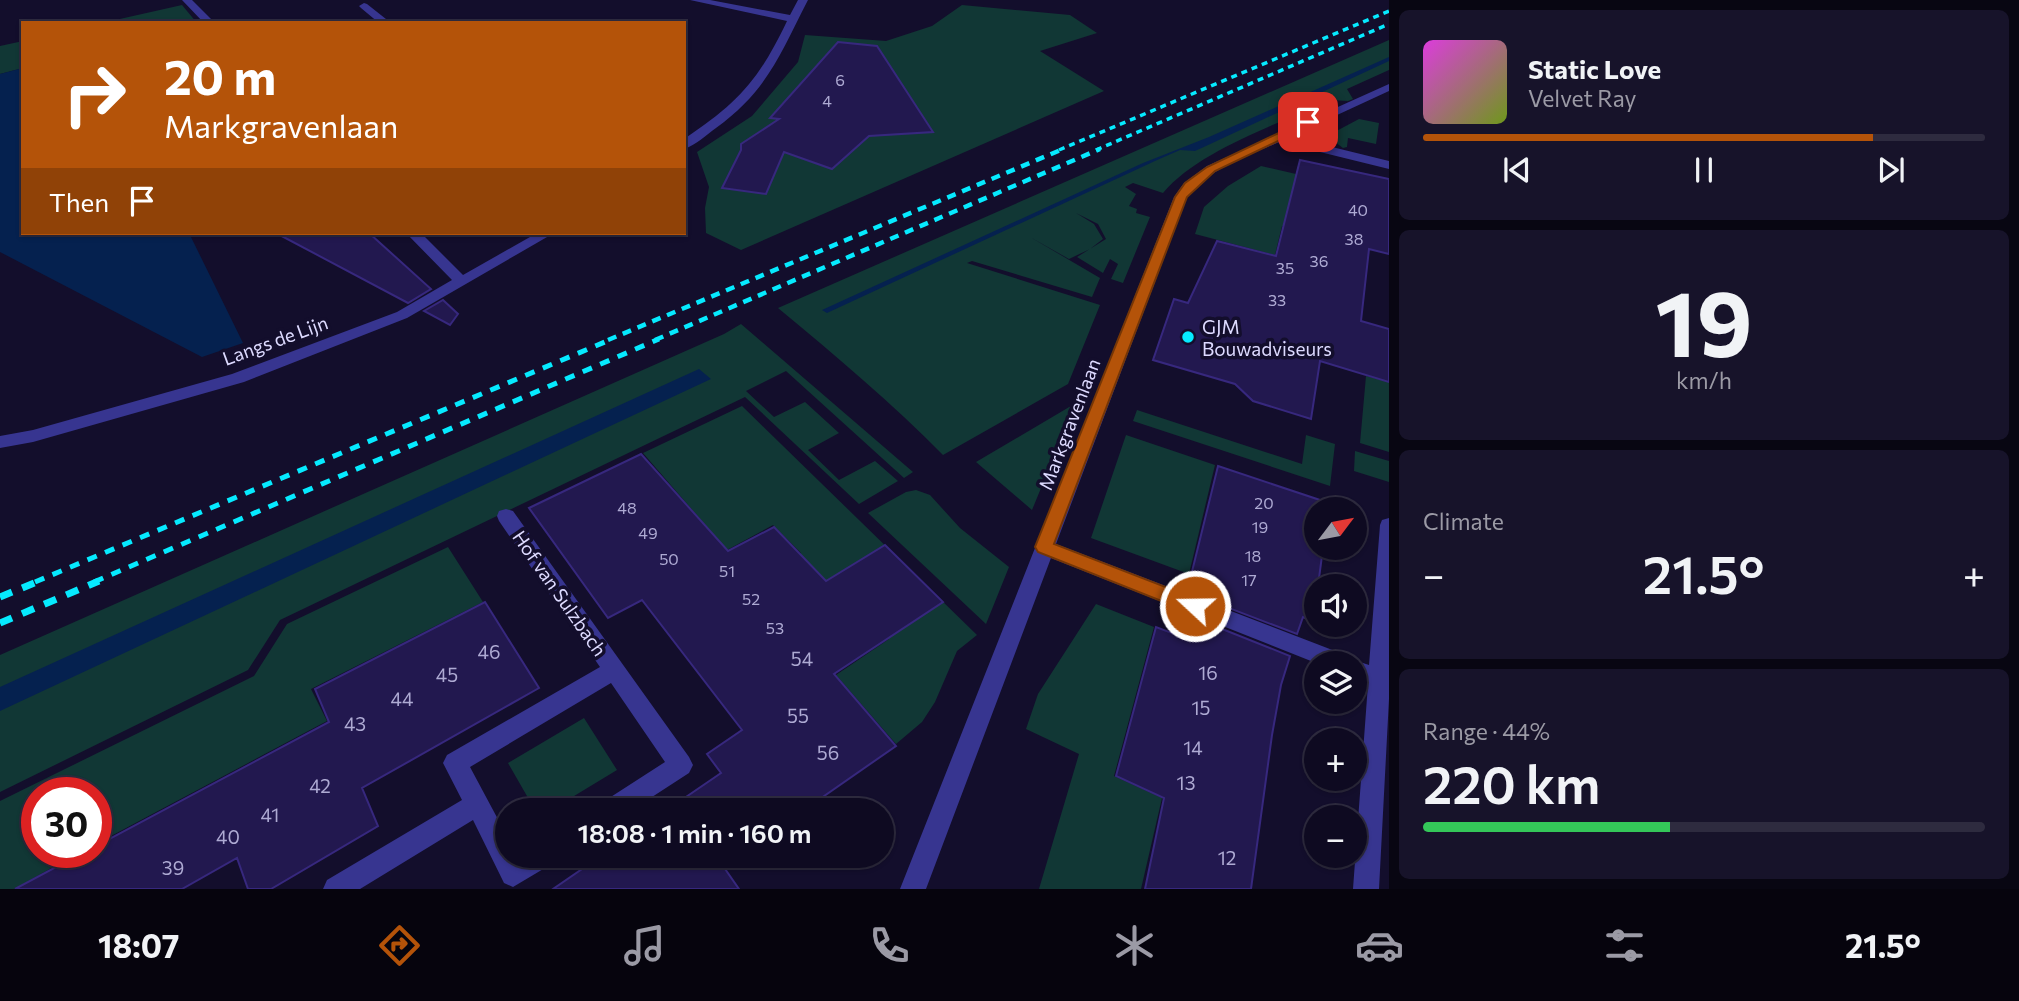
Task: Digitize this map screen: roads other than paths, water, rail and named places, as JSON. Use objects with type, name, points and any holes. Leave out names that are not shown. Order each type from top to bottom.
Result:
[{"type":"street","points":[[187,0],[208,21]]},
{"type":"street","points":[[695,0],[793,19]]},
{"type":"street","points":[[686,144],[720,120],[759,83],[791,29],[803,0]]},
{"type":"street","points":[[364,6],[383,21]]},
{"type":"street","name":"Markgravenlaan","points":[[913,889],[1181,197],[1189,186],[1211,169],[1389,87]]},
{"type":"street","points":[[1285,134],[1331,152],[1389,165]]},
{"type":"street","points":[[414,235],[461,282]]},
{"type":"street","name":"Langs de Lijn","points":[[0,442],[33,436],[238,378],[402,315],[543,235]]},
{"type":"street","name":"Hof van Sulzbach","points":[[506,516],[681,765],[630,798]]},
{"type":"street","points":[[1366,889],[1384,681],[1389,525]]},
{"type":"street","points":[[1044,547],[1309,651]]},
{"type":"street","name":"Hof van Sulzbach","points":[[495,839],[454,763],[614,670]]},
{"type":"street","points":[[1367,674],[1384,681]]},
{"type":"street","points":[[336,889],[477,804]]},
{"type":"street","name":"Hof van Sulzbach","points":[[510,868],[513,874],[522,868]]},
{"type":"water","points":[[1389,57],[1389,61],[1195,151],[1180,150],[827,313],[822,310],[1143,163],[1209,137]]},
{"type":"water","points":[[21,69],[21,235],[190,235],[243,343],[202,357],[0,252],[0,74]]},
{"type":"water","points":[[699,369],[711,379],[0,711],[0,687]]},
{"type":"railway","points":[[1059,150],[1389,11]]},
{"type":"railway","points":[[1096,150],[1389,24]]},
{"type":"railway","points":[[608,340],[1063,149]]},
{"type":"railway","points":[[655,340],[1100,149]]},
{"type":"railway","points":[[35,582],[612,339]]},
{"type":"railway","points":[[94,582],[659,339]]},
{"type":"railway","points":[[0,597],[39,581]]},
{"type":"railway","points":[[0,623],[99,581]]},
{"type":"place","name":"GJM Bouwadviseurs","points":[[1188,337]]}]
